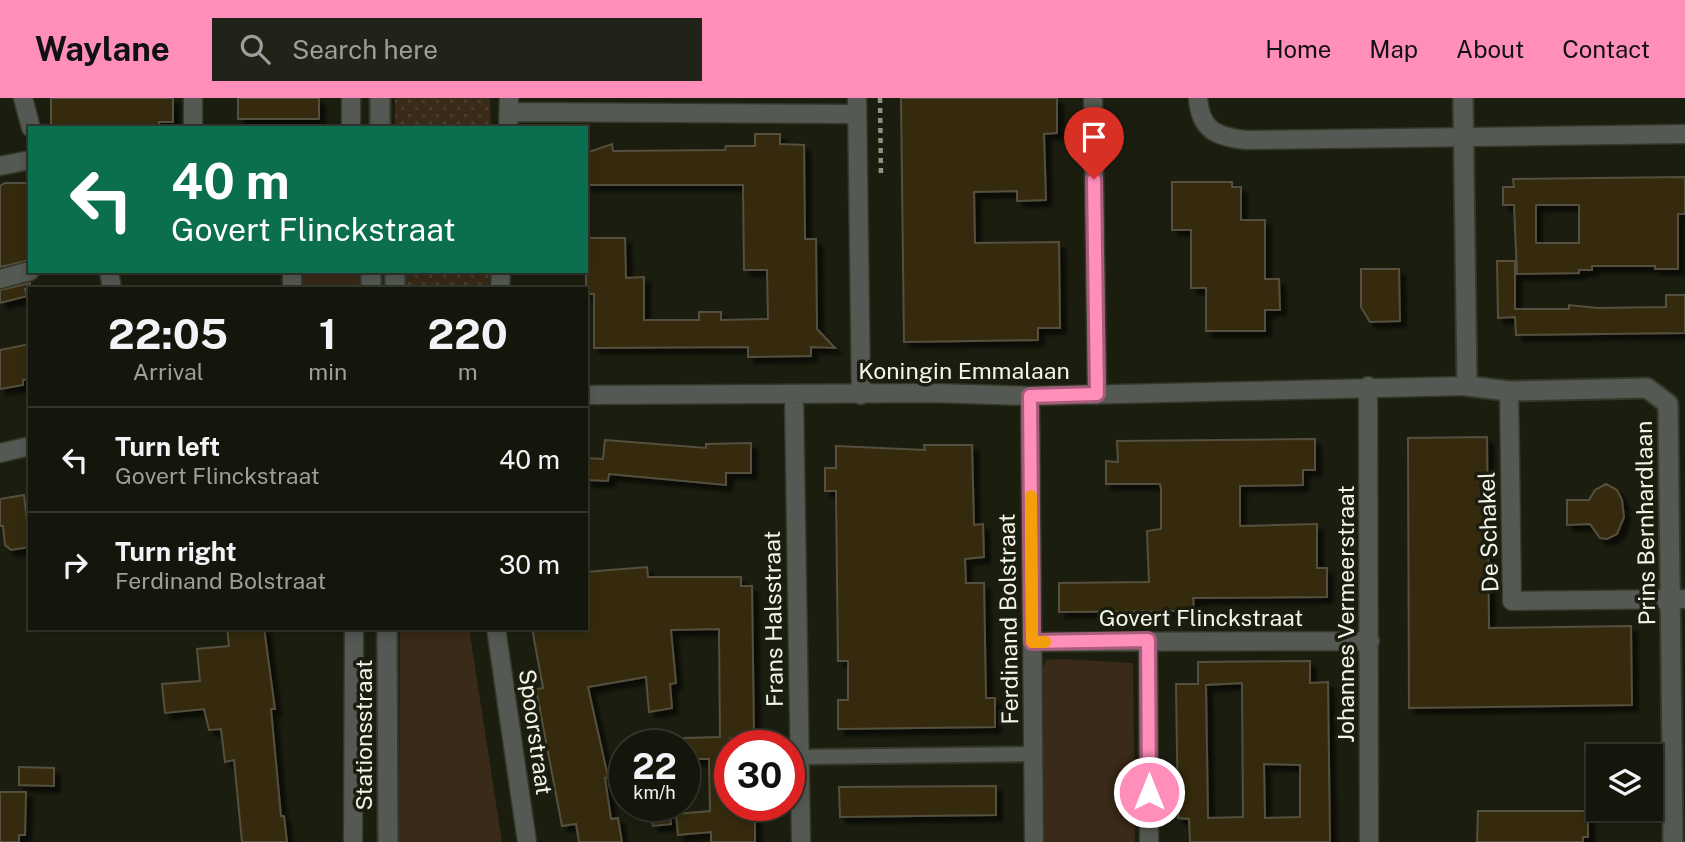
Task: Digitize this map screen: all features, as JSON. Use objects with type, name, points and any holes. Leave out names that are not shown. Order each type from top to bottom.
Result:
[{"type":"street","points":[[23,98],[30,126]]},
{"type":"street","points":[[192,98],[193,126]]},
{"type":"street","points":[[351,98],[351,126]]},
{"type":"street","points":[[380,98],[380,126]]},
{"type":"street","points":[[1093,98],[1097,394]]},
{"type":"street","points":[[1198,98],[1198,107],[1208,126],[1219,137],[1246,139],[1685,134]]},
{"type":"street","points":[[1463,98],[1467,386]]},
{"type":"street","points":[[508,113],[857,106],[861,395]]},
{"type":"street","points":[[0,166],[28,160]]},
{"type":"street","points":[[0,279],[28,272]]},
{"type":"street","name":"Koningin Emmalaan","points":[[588,395],[1030,396],[1368,386],[1467,386]]},
{"type":"street","name":"Johannes Vermeerstraat","points":[[1368,386],[1369,842]]},
{"type":"street","name":"Prins Bernhardlaan","points":[[1467,386],[1508,391],[1647,388],[1668,404],[1678,599],[1677,835]]},
{"type":"street","name":"De Schakel","points":[[1508,391],[1512,601],[1678,599]]},
{"type":"street","name":"Frans Halsstraat","points":[[794,396],[800,730]]},
{"type":"street","name":"Ferdinand Bolstraat","points":[[1030,396],[1034,842]]},
{"type":"street","points":[[0,453],[28,446]]},
{"type":"street","name":"Stationsstraat","points":[[354,630],[354,842]]},
{"type":"street","name":"Stationsstraat","points":[[387,630],[388,842]]},
{"type":"street","name":"Spoorstraat","points":[[496,630],[527,842]]},
{"type":"street","points":[[1148,640],[1149,842]]},
{"type":"street","name":"Govert Flinckstraat","points":[[1032,642],[1370,641]]},
{"type":"street","points":[[805,757],[1034,754]]},
{"type":"street","name":"Frans Halsstraat","points":[[801,821],[801,842]]},
{"type":"shaded area","points":[[395,98],[490,98],[491,126],[395,126]]},
{"type":"shaded area","points":[[302,273],[365,273],[364,287],[300,287]]},
{"type":"shaded area","points":[[405,273],[492,273],[491,287],[406,287]]},
{"type":"shaded area","points":[[400,630],[469,630],[502,842],[399,842]]},
{"type":"shaded area","points":[[1046,660],[1133,663],[1135,842],[1043,842],[1042,669]]},
{"type":"building","points":[[51,98],[173,98],[173,122],[159,122],[159,126],[51,126]]},
{"type":"building","points":[[238,98],[319,98],[319,119],[238,119]]},
{"type":"building","points":[[901,98],[1057,98],[1057,133],[1044,134],[1046,200],[1017,201],[1017,191],[974,192],[975,243],[1059,242],[1060,328],[1038,328],[1038,340],[904,342]]},
{"type":"building","points":[[755,134],[780,134],[780,144],[804,145],[805,239],[816,239],[817,329],[835,348],[811,347],[811,356],[748,357],[748,347],[594,348],[594,294],[588,294],[586,287],[588,238],[625,238],[626,278],[644,277],[644,320],[699,320],[699,312],[721,312],[721,320],[768,319],[767,270],[744,270],[743,185],[588,185],[588,152],[612,144],[613,151],[725,150],[726,146],[755,146]]},
{"type":"building","points":[[1685,177],[1685,214],[1678,214],[1678,269],[1655,269],[1655,266],[1592,266],[1592,270],[1579,270],[1579,273],[1517,274],[1514,205],[1503,205],[1503,187],[1514,187],[1513,179]],"holes":[[[1536,205],[1579,205],[1579,243],[1536,243]]]},
{"type":"building","points":[[1172,182],[1232,182],[1232,187],[1241,187],[1241,220],[1265,220],[1265,279],[1279,279],[1280,310],[1265,310],[1265,331],[1206,331],[1206,288],[1191,288],[1191,230],[1172,230]]},
{"type":"building","points":[[5,183],[28,183],[28,260],[0,267],[0,186]]},
{"type":"building","points":[[1497,261],[1515,261],[1515,309],[1569,309],[1569,305],[1597,308],[1666,307],[1666,295],[1685,295],[1685,333],[1516,335],[1515,317],[1498,318]]},
{"type":"building","points":[[1361,269],[1399,269],[1400,321],[1370,322],[1361,307]]},
{"type":"building","points":[[30,283],[30,287],[25,289],[27,296],[0,303],[0,290]]},
{"type":"building","points":[[28,344],[28,379],[23,380],[23,385],[0,389],[0,350]]},
{"type":"building","points":[[1487,437],[1489,628],[1631,626],[1632,705],[1409,708],[1408,438]]},
{"type":"building","points":[[1315,439],[1315,470],[1303,470],[1303,485],[1240,486],[1240,526],[1317,524],[1317,568],[1327,568],[1327,597],[1193,598],[1194,611],[1059,612],[1059,583],[1149,582],[1147,531],[1161,529],[1160,484],[1106,484],[1106,461],[1118,462],[1117,441]]},
{"type":"building","points":[[605,440],[706,448],[706,444],[751,443],[751,473],[726,473],[726,485],[609,474],[608,481],[588,480],[588,458],[603,459]]},
{"type":"building","points":[[924,445],[972,445],[974,525],[983,524],[984,557],[965,559],[966,583],[984,583],[986,698],[995,698],[995,727],[838,729],[838,700],[848,700],[848,661],[838,661],[836,491],[825,491],[825,468],[836,468],[836,446],[925,450]]},
{"type":"building","points":[[1606,484],[1617,490],[1622,500],[1624,517],[1617,534],[1607,539],[1600,538],[1590,524],[1567,525],[1567,500],[1589,500],[1595,490]]},
{"type":"building","points":[[24,495],[28,547],[11,550],[5,545],[3,526],[0,526],[0,499]]},
{"type":"building","points":[[647,567],[648,577],[741,577],[741,586],[752,586],[754,730],[720,730],[719,629],[671,630],[676,683],[670,684],[672,708],[649,712],[646,677],[588,687],[608,777],[605,778],[609,821],[618,821],[622,842],[579,842],[576,824],[562,826],[536,689],[543,688],[532,630],[588,630],[588,572]]},
{"type":"building","points":[[227,630],[264,630],[275,709],[271,709],[281,816],[284,816],[287,842],[242,842],[234,760],[225,762],[221,729],[209,730],[204,709],[165,713],[162,684],[200,681],[197,649],[229,646]]},
{"type":"building","points":[[1310,661],[1310,683],[1328,682],[1330,842],[1190,842],[1189,819],[1178,818],[1176,684],[1198,684],[1198,662]],"holes":[[[1242,683],[1243,817],[1208,818],[1206,685]],[[1264,764],[1300,765],[1300,817],[1265,818]]]},
{"type":"building","points":[[714,737],[714,821],[755,821],[755,842],[711,842],[711,832],[678,835],[677,821],[700,821],[700,812],[710,811],[709,759],[700,759],[700,738]]},
{"type":"building","points":[[19,767],[54,768],[54,786],[19,785]]},
{"type":"building","points":[[996,786],[996,815],[840,817],[839,787]]},
{"type":"building","points":[[0,792],[26,792],[25,835],[19,835],[19,842],[0,842]]},
{"type":"building","points":[[1478,811],[1586,811],[1588,837],[1583,837],[1583,842],[1477,842]]},
{"type":"building","points":[[652,821],[671,821],[671,824],[653,826]]},
{"type":"slow traffic","points":[[1031,496],[1032,642],[1045,642]]},
{"type":"route","points":[[1094,179],[1097,394],[1030,396],[1032,642],[1148,640],[1149,792]]}]
